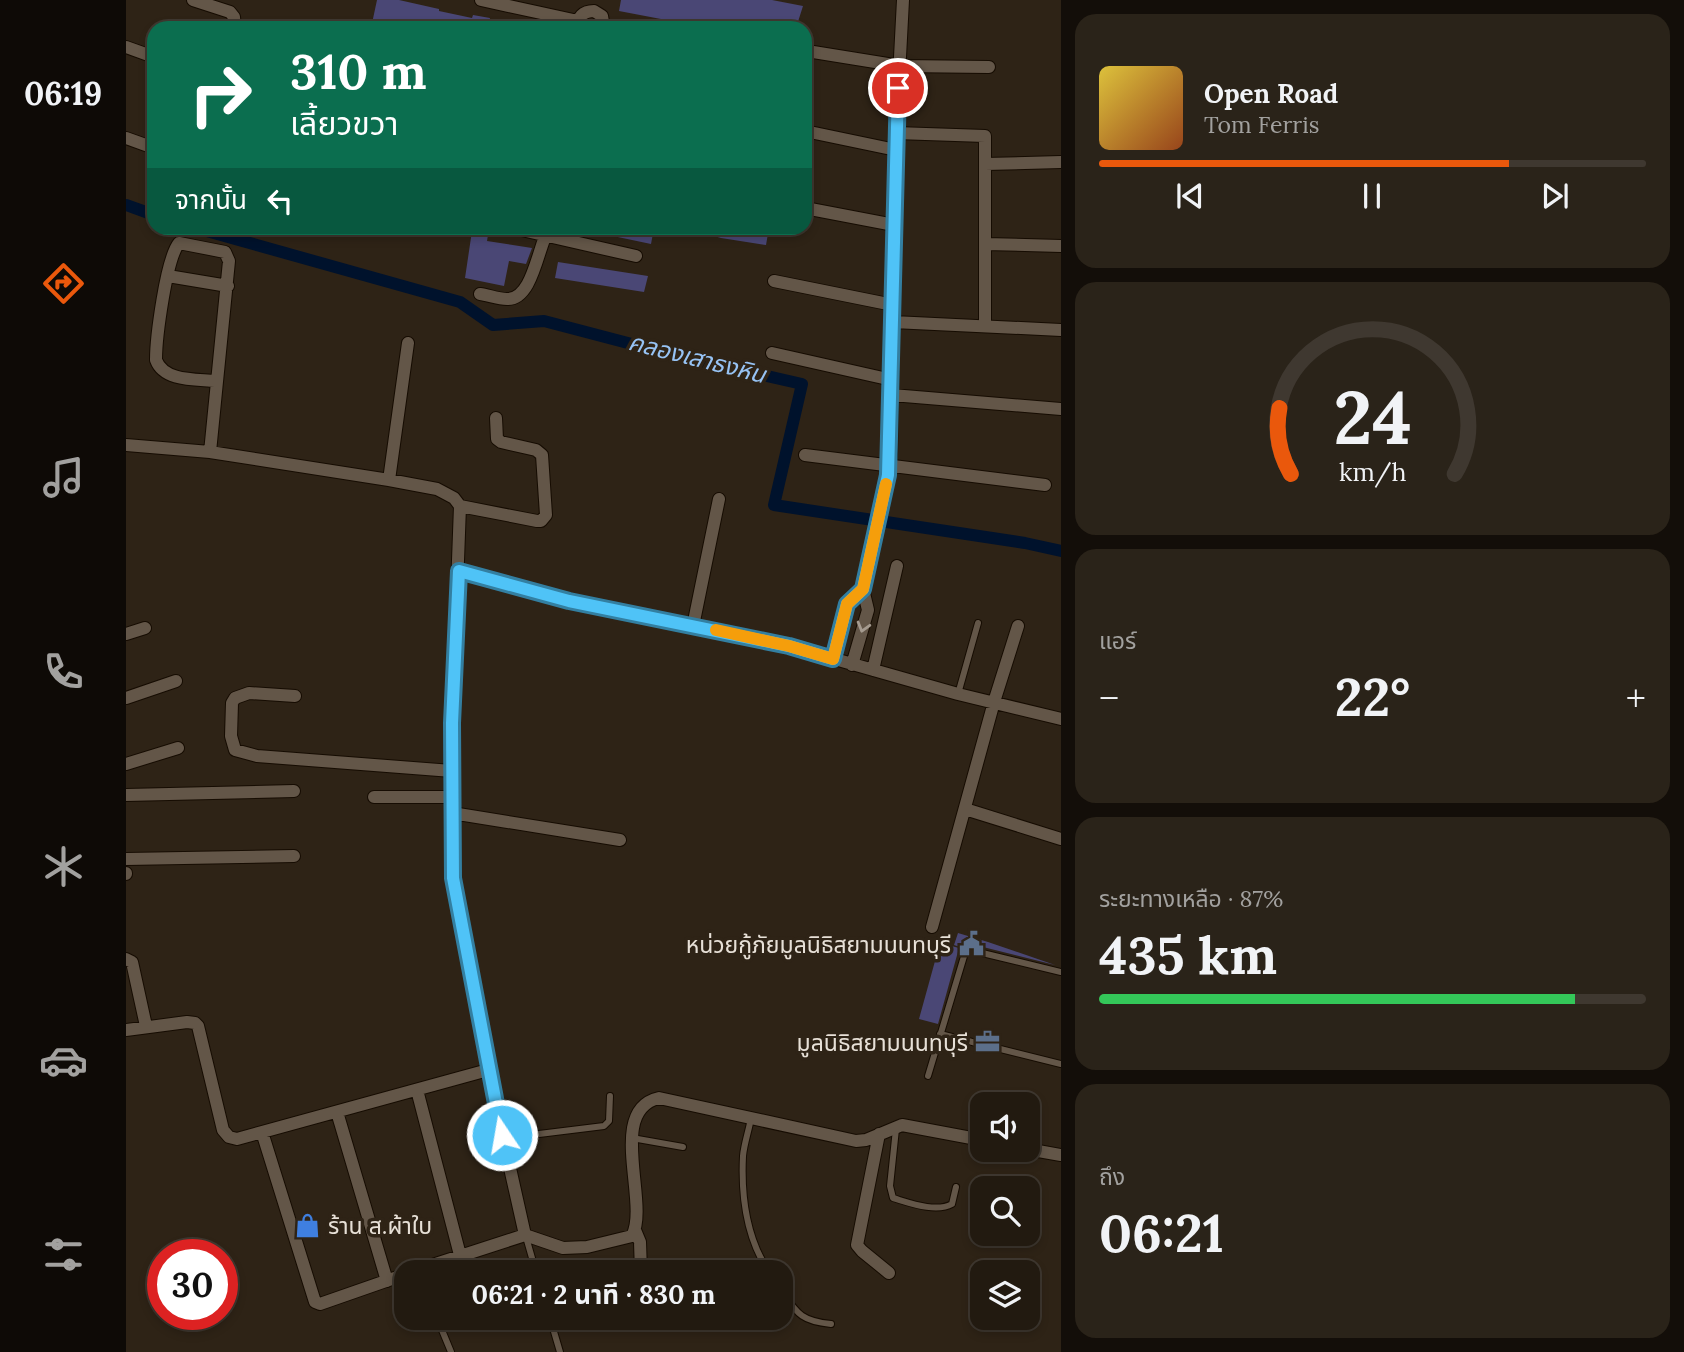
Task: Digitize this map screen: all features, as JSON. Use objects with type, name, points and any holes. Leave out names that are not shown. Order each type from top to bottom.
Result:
[{"type":"street","points":[[193,0],[230,12],[234,21]]},
{"type":"street","points":[[481,0],[562,21]]},
{"type":"street","points":[[852,665],[868,610],[863,589],[889,467],[896,133],[903,0]]},
{"type":"street","points":[[588,6],[602,16],[603,21]]},
{"type":"street","points":[[126,47],[147,54]]},
{"type":"street","points":[[812,52],[900,66],[989,67]]},
{"type":"street","points":[[812,132],[896,150]]},
{"type":"street","points":[[896,133],[985,136],[985,325]]},
{"type":"street","points":[[126,138],[147,146]]},
{"type":"street","points":[[985,164],[1061,162]]},
{"type":"street","points":[[812,209],[894,225]]},
{"type":"street","points":[[480,294],[509,300],[520,296],[528,286],[546,235]]},
{"type":"street","points":[[558,235],[636,256]]},
{"type":"street","points":[[210,452],[229,261],[225,252],[178,243],[172,254],[168,276],[156,353],[158,366],[174,376],[215,381]]},
{"type":"street","points":[[985,244],[1061,246]]},
{"type":"street","points":[[168,276],[228,286]]},
{"type":"street","points":[[774,281],[893,305]]},
{"type":"street","points":[[893,322],[1061,330]]},
{"type":"street","points":[[389,480],[408,343]]},
{"type":"street","points":[[772,353],[892,380]]},
{"type":"street","points":[[892,395],[1061,409]]},
{"type":"street","points":[[126,445],[210,452],[389,480],[437,489],[448,494],[460,506],[541,521],[546,515],[542,455],[536,450],[497,439],[496,418]]},
{"type":"street","points":[[805,455],[1045,485]]},
{"type":"street","points":[[693,626],[719,499]]},
{"type":"street","points":[[460,506],[452,771],[453,878],[488,1070],[525,1235]]},
{"type":"street","points":[[873,670],[897,566]]},
{"type":"street","points":[[459,571],[569,601],[789,646],[958,694],[1061,719]]},
{"type":"street","points":[[833,659],[847,604],[863,589]]},
{"type":"street","points":[[932,927],[994,702],[1018,626]]},
{"type":"street","points":[[126,634],[145,628]]},
{"type":"street","points":[[126,698],[176,681]]},
{"type":"street","points":[[295,696],[249,694],[235,698],[232,703],[231,736],[235,750],[257,757],[452,771]]},
{"type":"street","points":[[126,764],[178,748]]},
{"type":"street","points":[[126,795],[294,791]]},
{"type":"street","points":[[374,797],[452,797]]},
{"type":"street","points":[[965,809],[1061,839]]},
{"type":"street","points":[[452,813],[620,840]]},
{"type":"street","points":[[126,859],[294,856]]},
{"type":"street","points":[[126,959],[132,962],[146,1026]]},
{"type":"street","points":[[126,1030],[195,1023],[198,1026],[223,1130],[229,1137],[237,1139],[488,1070]]},
{"type":"street","points":[[417,1090],[460,1255]]},
{"type":"street","points":[[641,1260],[640,1242],[635,1230],[632,1138],[639,1109],[648,1100],[659,1098],[856,1141],[909,1125],[970,1138]]},
{"type":"street","points":[[337,1112],[387,1281]]},
{"type":"street","points":[[262,1132],[315,1302],[320,1304],[394,1278]]},
{"type":"street","points":[[879,1134],[857,1245],[890,1273]]},
{"type":"street","points":[[1040,1152],[1061,1156]]},
{"type":"street","points":[[446,1260],[525,1235],[563,1248],[587,1247],[632,1236],[635,1230]]},
{"type":"lane","points":[[958,694],[978,623]]},
{"type":"lane","points":[[928,1076],[965,953],[974,951],[1061,972]]},
{"type":"lane","points":[[940,1034],[1061,1063]]},
{"type":"lane","points":[[498,1118],[515,1116],[520,1129],[531,1135],[604,1126],[609,1121],[610,1096]]},
{"type":"lane","points":[[751,1118],[743,1155],[748,1227],[762,1260]]},
{"type":"lane","points":[[896,1127],[890,1195],[919,1205],[946,1207],[952,1204],[956,1188]]},
{"type":"lane","points":[[632,1138],[683,1147]]},
{"type":"lane","points":[[525,1235],[532,1260]]},
{"type":"lane","points":[[793,1307],[800,1317],[810,1322],[831,1324]]},
{"type":"lane","points":[[442,1330],[452,1352]]},
{"type":"lane","points":[[554,1330],[560,1352]]},
{"type":"building","points":[[377,0],[399,0],[472,18],[473,15],[490,18],[489,21],[372,21]]},
{"type":"building","points":[[621,0],[772,0],[803,6],[798,21],[671,21],[619,11]]},
{"type":"building","points":[[471,235],[488,235],[487,241],[532,248],[526,264],[509,261],[504,286],[465,278]]},
{"type":"building","points":[[608,235],[653,235],[651,244]]},
{"type":"building","points":[[710,235],[768,235],[766,245]]},
{"type":"building","points":[[558,262],[648,276],[644,292],[555,278]]},
{"type":"building","points":[[958,933],[1055,965],[975,945],[963,948],[954,945]]},
{"type":"building","points":[[940,943],[959,948],[938,1024],[919,1019]]},
{"type":"waterway","name":"คลองเสาธงหิน","points":[[126,205],[147,212]]},
{"type":"waterway","name":"คลองเสาธงหิน","points":[[221,235],[460,302],[493,325],[544,321],[666,353],[802,384],[774,505],[1025,543],[1061,551]]},
{"type":"slow traffic","points":[[716,630],[833,659],[847,604],[863,589],[886,484]]},
{"type":"place","name":"หน่วยกู้ภัยมูลนิธิสยามนนทบุรี","points":[[971,944]]},
{"type":"place","name":"มูลนิธิสยามนนทบุรี","points":[[988,1042]]},
{"type":"place","name":"ร้าน ส.ผ้าใบ","points":[[308,1225]]},
{"type":"route","points":[[502,1135],[453,878],[452,723],[459,571],[569,601],[728,632],[833,659],[847,604],[863,589],[891,454],[898,88]]}]
